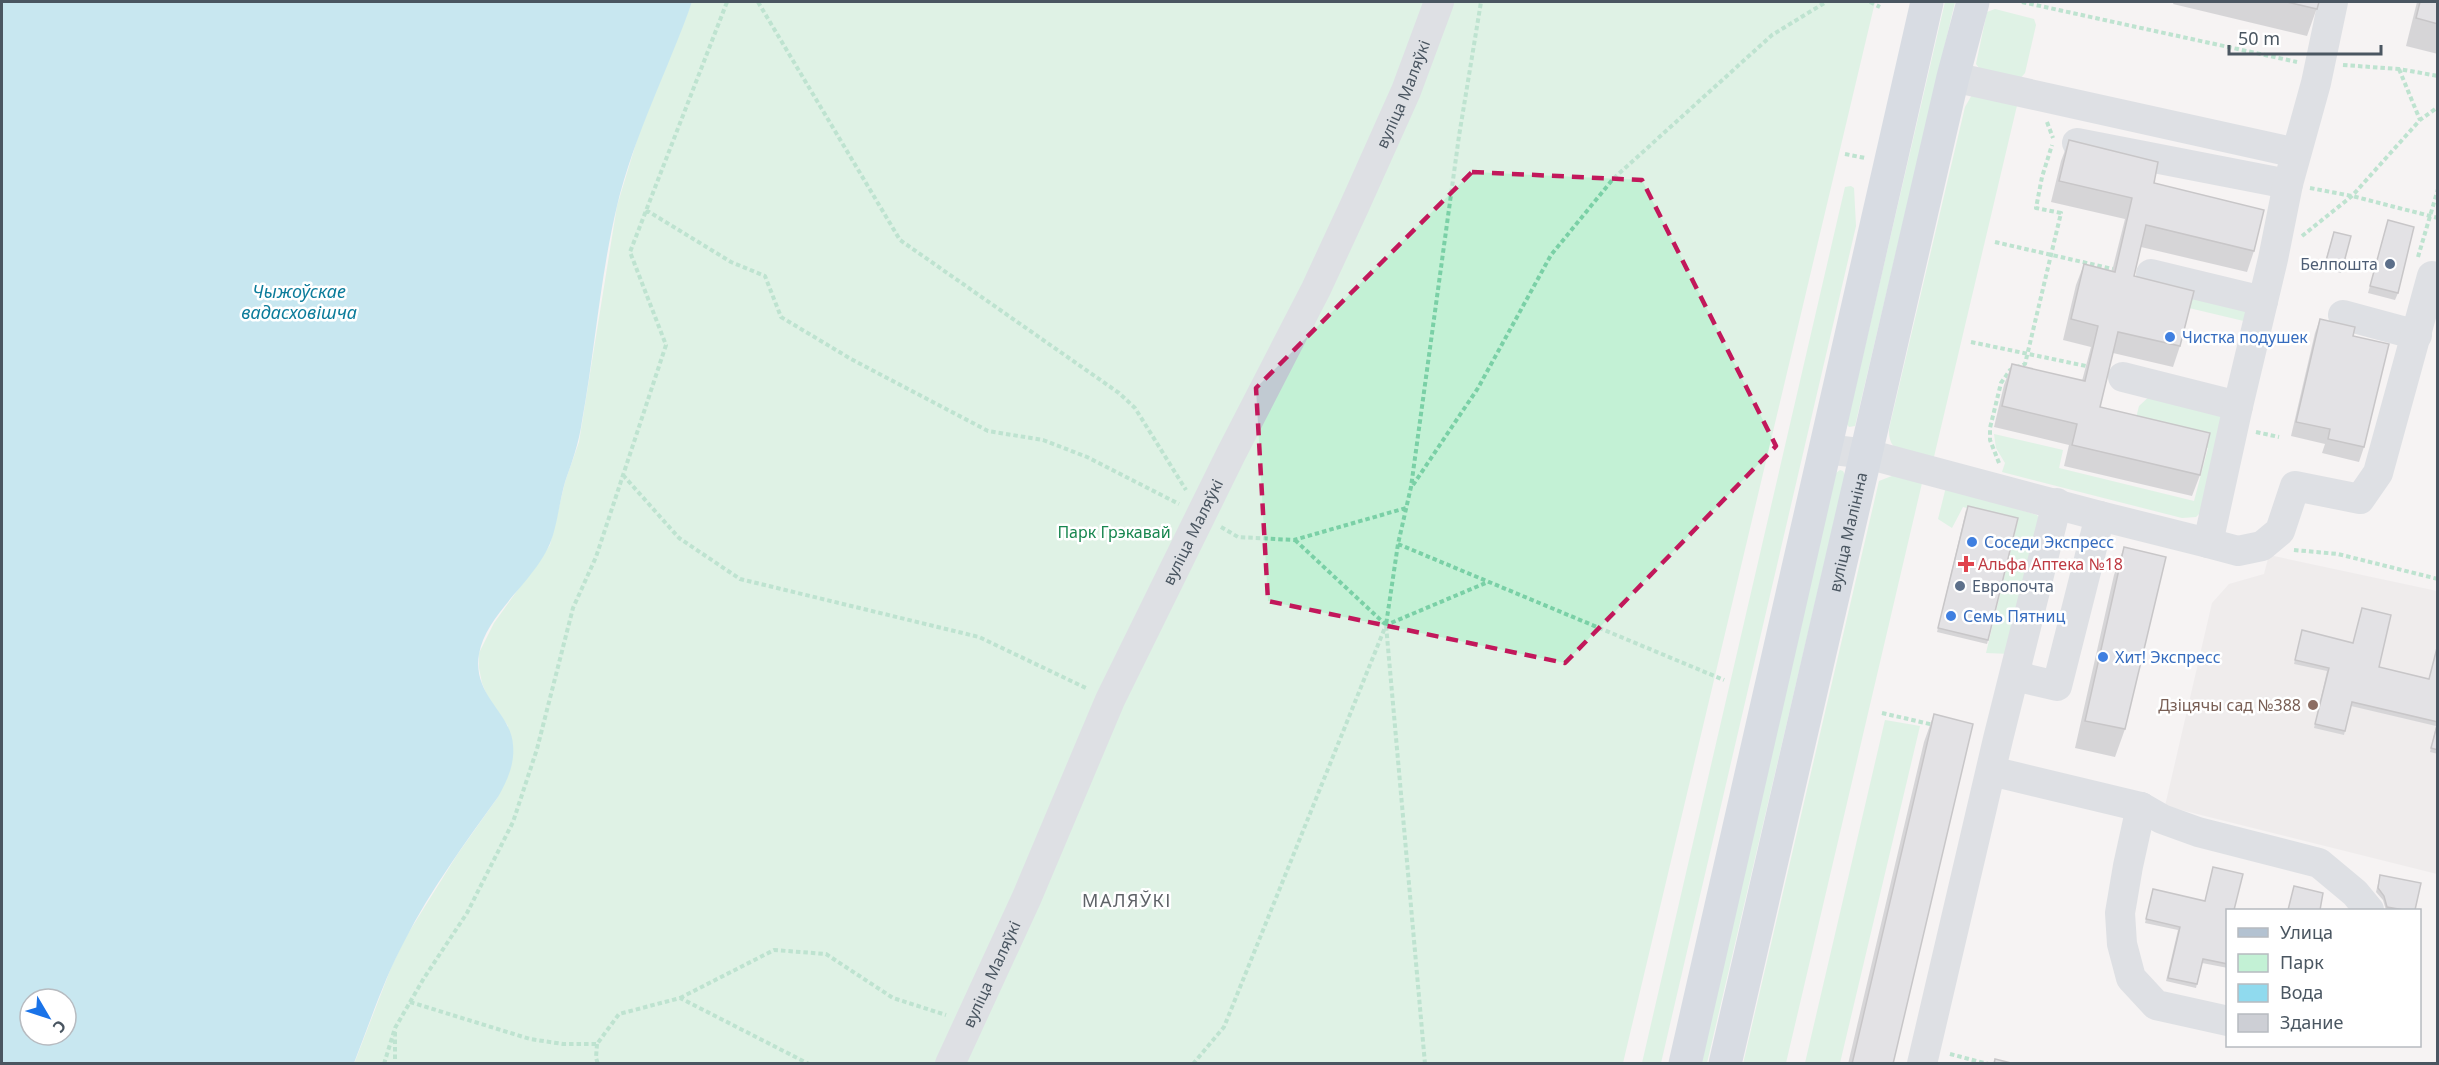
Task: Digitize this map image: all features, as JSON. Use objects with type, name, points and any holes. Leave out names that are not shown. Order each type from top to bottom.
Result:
[{"type":"main road","points":[[1685,1064],[1928,2]]},
{"type":"main road","name":"вуліца Малініна","points":[[1725,1064],[1953,76],[1973,2]]},
{"type":"street","name":"вуліца Маляўкі","points":[[950,1064],[1027,897],[1110,700],[1231,454],[1316,289],[1354,207],[1406,91],[1439,2]]},
{"type":"street","points":[[2208,543],[2288,184],[2333,2]]},
{"type":"street","points":[[1953,76],[2296,153]]},
{"type":"street","points":[[2077,143],[2288,184]]},
{"type":"street","points":[[2151,274],[2263,301]]},
{"type":"street","points":[[1826,449],[1867,454],[2238,551],[2262,546],[2280,531],[2295,486],[2360,499],[2379,473],[2432,276]]},
{"type":"street","points":[[2343,315],[2416,335]]},
{"type":"street","points":[[2123,377],[2238,406]]},
{"type":"street","points":[[1924,1056],[2057,503]]},
{"type":"street","points":[[2015,676],[2057,686],[2100,516]]},
{"type":"street","points":[[1991,771],[2141,807],[2162,819],[2198,832],[2319,863],[2355,893],[2368,909]]},
{"type":"street","points":[[2141,807],[2127,866],[2120,913],[2122,944],[2131,978],[2156,1005],[2226,1021]]},
{"type":"path","points":[[384,1064],[395,1028],[467,913],[513,822],[537,749],[573,608],[596,557],[666,345],[630,252],[727,2]]},
{"type":"path","points":[[758,2],[900,240],[1119,393],[1136,408],[1202,516]]},
{"type":"path","points":[[1425,1064],[1386,625],[1398,544],[1411,487],[1459,136],[1480,3],[1486,2]]},
{"type":"path","points":[[1411,487],[1478,388],[1551,255],[1613,179],[1772,35],[1826,2]]},
{"type":"path","points":[[1870,2],[1880,7]]},
{"type":"path","points":[[2022,2],[2301,63],[2399,69],[2438,76]]},
{"type":"path","points":[[2399,69],[2420,120]]},
{"type":"path","points":[[2000,465],[1990,440],[1990,428],[2001,383],[2010,370],[2025,364],[2061,213],[2036,208],[2053,140],[2044,115],[2031,95]]},
{"type":"path","points":[[2273,259],[2352,196],[2420,120],[2438,107]]},
{"type":"path","points":[[2288,184],[2352,196],[2438,218]]},
{"type":"path","points":[[646,210],[731,262],[765,276],[781,317],[851,359],[988,431],[1043,440],[1087,457],[1238,537],[1294,540],[1406,508]]},
{"type":"path","points":[[1995,242],[2113,269]]},
{"type":"path","points":[[1971,342],[2086,366]]},
{"type":"path","points":[[2256,432],[2279,437]]},
{"type":"path","points":[[623,475],[679,538],[740,579],[980,637],[1110,700]]},
{"type":"path","points":[[1294,540],[1386,625]]},
{"type":"path","points":[[1398,544],[1724,680]]},
{"type":"path","points":[[2262,546],[2338,554],[2438,579]]},
{"type":"path","points":[[1193,1064],[1224,1027],[1386,625],[1488,582]]},
{"type":"path","points":[[1882,713],[1940,726]]},
{"type":"path","points":[[598,1064],[597,1044],[619,1014],[680,998],[774,950],[826,954],[892,998],[970,1022]]},
{"type":"path","points":[[680,998],[809,1064]]},
{"type":"path","points":[[410,1002],[530,1039],[563,1044],[597,1044]]},
{"type":"path","points":[[395,1028],[395,1064]]},
{"type":"path","points":[[1924,1056],[1988,1064]]},
{"type":"highlighted area","points":[[1472,172],[1642,180],[1776,446],[1565,663],[1268,601],[1256,388]]},
{"type":"shaded area","name":"Дзіцячы сад №388","points":[[2269,555],[2437,591],[2437,874],[2165,806],[2212,603],[2229,584],[2264,574]]},
{"type":"green space","name":"Парк Грэкавай","points":[[692,2],[1875,2],[1623,1063],[354,1064],[404,940],[457,855],[498,797],[508,726],[488,698],[482,683],[479,653],[494,623],[550,545],[565,482],[579,442],[617,206],[640,130]]},
{"type":"green space","points":[[1945,2],[1955,2],[1855,426],[1849,427],[1847,424]]},
{"type":"green space","points":[[1995,9],[2034,19],[2036,25],[2025,73],[2018,81],[1983,73],[1976,64],[1987,12]]},
{"type":"green space","points":[[1973,93],[2019,97],[1933,461],[1902,453],[1892,445],[1889,429],[1965,107]]},
{"type":"green space","points":[[1845,187],[1854,188],[1856,226],[1661,1063],[1642,1063]]},
{"type":"green space","points":[[2159,289],[2252,309],[2248,322],[2147,298]]},
{"type":"green space","points":[[2152,394],[2225,410],[2206,507],[2196,517],[2182,518],[2002,472],[2005,463],[1996,448],[1994,434],[2063,450],[2059,468],[2194,501],[2208,448],[2133,430],[2139,406]]},
{"type":"green space","points":[[1840,470],[1845,475],[1707,1063],[1696,1064],[1836,473]]},
{"type":"green space","points":[[1897,474],[1922,483],[1786,1063],[1743,1064],[1879,481]]},
{"type":"green space","points":[[1946,487],[2037,515],[2042,522],[2012,654],[1986,653],[2018,520],[1963,507],[1952,528],[1938,519]]},
{"type":"green space","points":[[1885,720],[1920,726],[1840,1063],[1805,1063]]},
{"type":"water","name":"Чыжоўскае вадасховішча","points":[[2,2],[692,2],[642,128],[617,206],[606,260],[581,429],[565,482],[553,535],[537,566],[492,623],[479,654],[478,669],[481,681],[511,733],[513,759],[510,772],[498,797],[415,921],[390,970],[354,1063],[2,1063]]},
{"type":"building","points":[[2287,2],[2319,2],[2317,9]]},
{"type":"building","points":[[2420,2],[2438,2],[2438,24],[2416,18]]},
{"type":"building","points":[[2069,140],[2158,162],[2154,183],[2264,210],[2254,251],[2146,225],[2134,276],[2194,291],[2180,346],[2118,332],[2100,407],[2210,433],[2200,475],[2072,445],[2077,424],[2002,406],[2012,364],[2085,381],[2098,326],[2071,319],[2084,264],[2115,272],[2132,198],[2059,181]]},
{"type":"building","points":[[2388,220],[2414,227],[2398,293],[2370,286]]},
{"type":"building","points":[[2334,232],[2351,236],[2343,266],[2326,261]]},
{"type":"building","points":[[2320,319],[2355,327],[2353,336],[2389,344],[2364,447],[2328,439],[2330,429],[2296,422]]},
{"type":"building","points":[[1968,506],[2018,518],[1988,640],[1938,628]]},
{"type":"building","points":[[2124,547],[2166,557],[2125,729],[2085,721]]},
{"type":"building","points":[[2362,608],[2391,615],[2379,667],[2429,679],[2438,644],[2438,722],[2352,702],[2345,731],[2315,724],[2329,668],[2295,660],[2302,630],[2353,643]]},
{"type":"building","points":[[1934,714],[1973,724],[1893,1064],[1852,1064]]},
{"type":"building","points":[[2438,722],[2438,750],[2431,748]]},
{"type":"building","points":[[2213,867],[2243,874],[2234,909],[2226,909],[2226,964],[2203,959],[2197,984],[2168,978],[2180,927],[2146,919],[2153,889],[2205,901]]},
{"type":"building","points":[[2380,875],[2421,883],[2415,909],[2387,907],[2384,896],[2378,888]]},
{"type":"building","points":[[2294,886],[2323,893],[2320,909],[2288,909]]},
{"type":"building","points":[[1995,1059],[2015,1064],[1994,1064]]},
{"type":"place","name":"Белпошта","points":[[2390,264]]},
{"type":"place","name":"Чистка подушек","points":[[2170,337]]},
{"type":"place","name":"Соседи Экспресс","points":[[1972,542]]},
{"type":"place","name":"Альфа Аптека №18","points":[[1966,564]]},
{"type":"place","name":"Европочта","points":[[1960,586]]},
{"type":"place","name":"Семь Пятниц","points":[[1951,616]]},
{"type":"place","name":"Хит! Экспресс","points":[[2103,657]]},
{"type":"place","name":"Дзіцячы сад №388","points":[[2313,705]]},
{"type":"district","name":"МАЛЯЎКІ","points":[[1127,901]]}]
